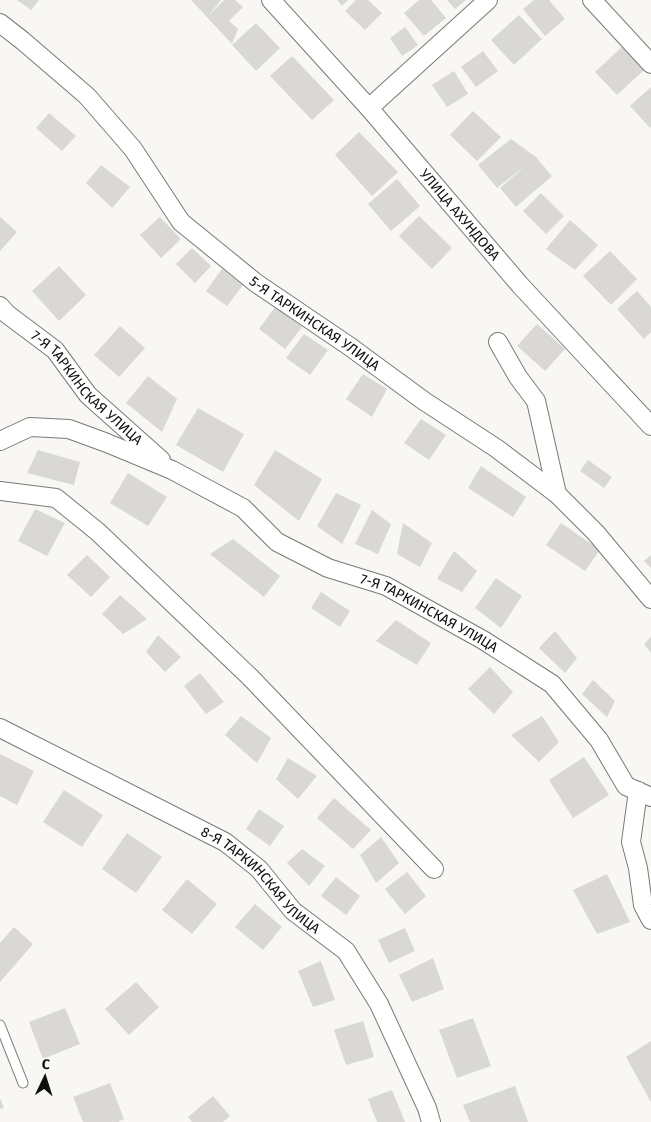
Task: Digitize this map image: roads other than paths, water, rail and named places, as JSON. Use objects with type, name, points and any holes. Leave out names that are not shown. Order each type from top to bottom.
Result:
[{"type":"street","name":"УЛИЦА АХУНДОВА","points":[[272,0],[369,108],[520,285],[651,426]]},
{"type":"street","points":[[369,108],[488,0]]},
{"type":"street","points":[[592,0],[651,64]]},
{"type":"street","name":"5-Я ТАРКИНСКАЯ УЛИЦА","points":[[0,23],[86,96],[133,149],[181,222],[256,283],[349,346],[424,401],[496,448],[557,494],[596,533],[651,599]]},
{"type":"street","name":"7-Я ТАРКИНСКАЯ УЛИЦА","points":[[0,306],[7,314],[55,350],[88,394],[172,470]]},
{"type":"street","points":[[498,342],[518,377],[536,401],[557,494]]},
{"type":"street","name":"7-Я ТАРКИНСКАЯ УЛИЦА","points":[[0,440],[30,427],[69,430],[107,443],[172,470],[242,508],[277,542],[328,568],[386,586],[483,640],[552,684],[599,740],[626,786],[644,794]]},
{"type":"street","points":[[0,491],[56,498],[98,532],[250,677],[434,869]]},
{"type":"street","name":"8-Я ТАРКИНСКАЯ УЛИЦА","points":[[0,728],[225,842],[259,870],[293,911],[346,951],[379,1004],[432,1122]]},
{"type":"street","points":[[644,794],[631,842],[638,868],[643,905],[651,920]]},
{"type":"lane","points":[[0,1025],[23,1084]]}]
